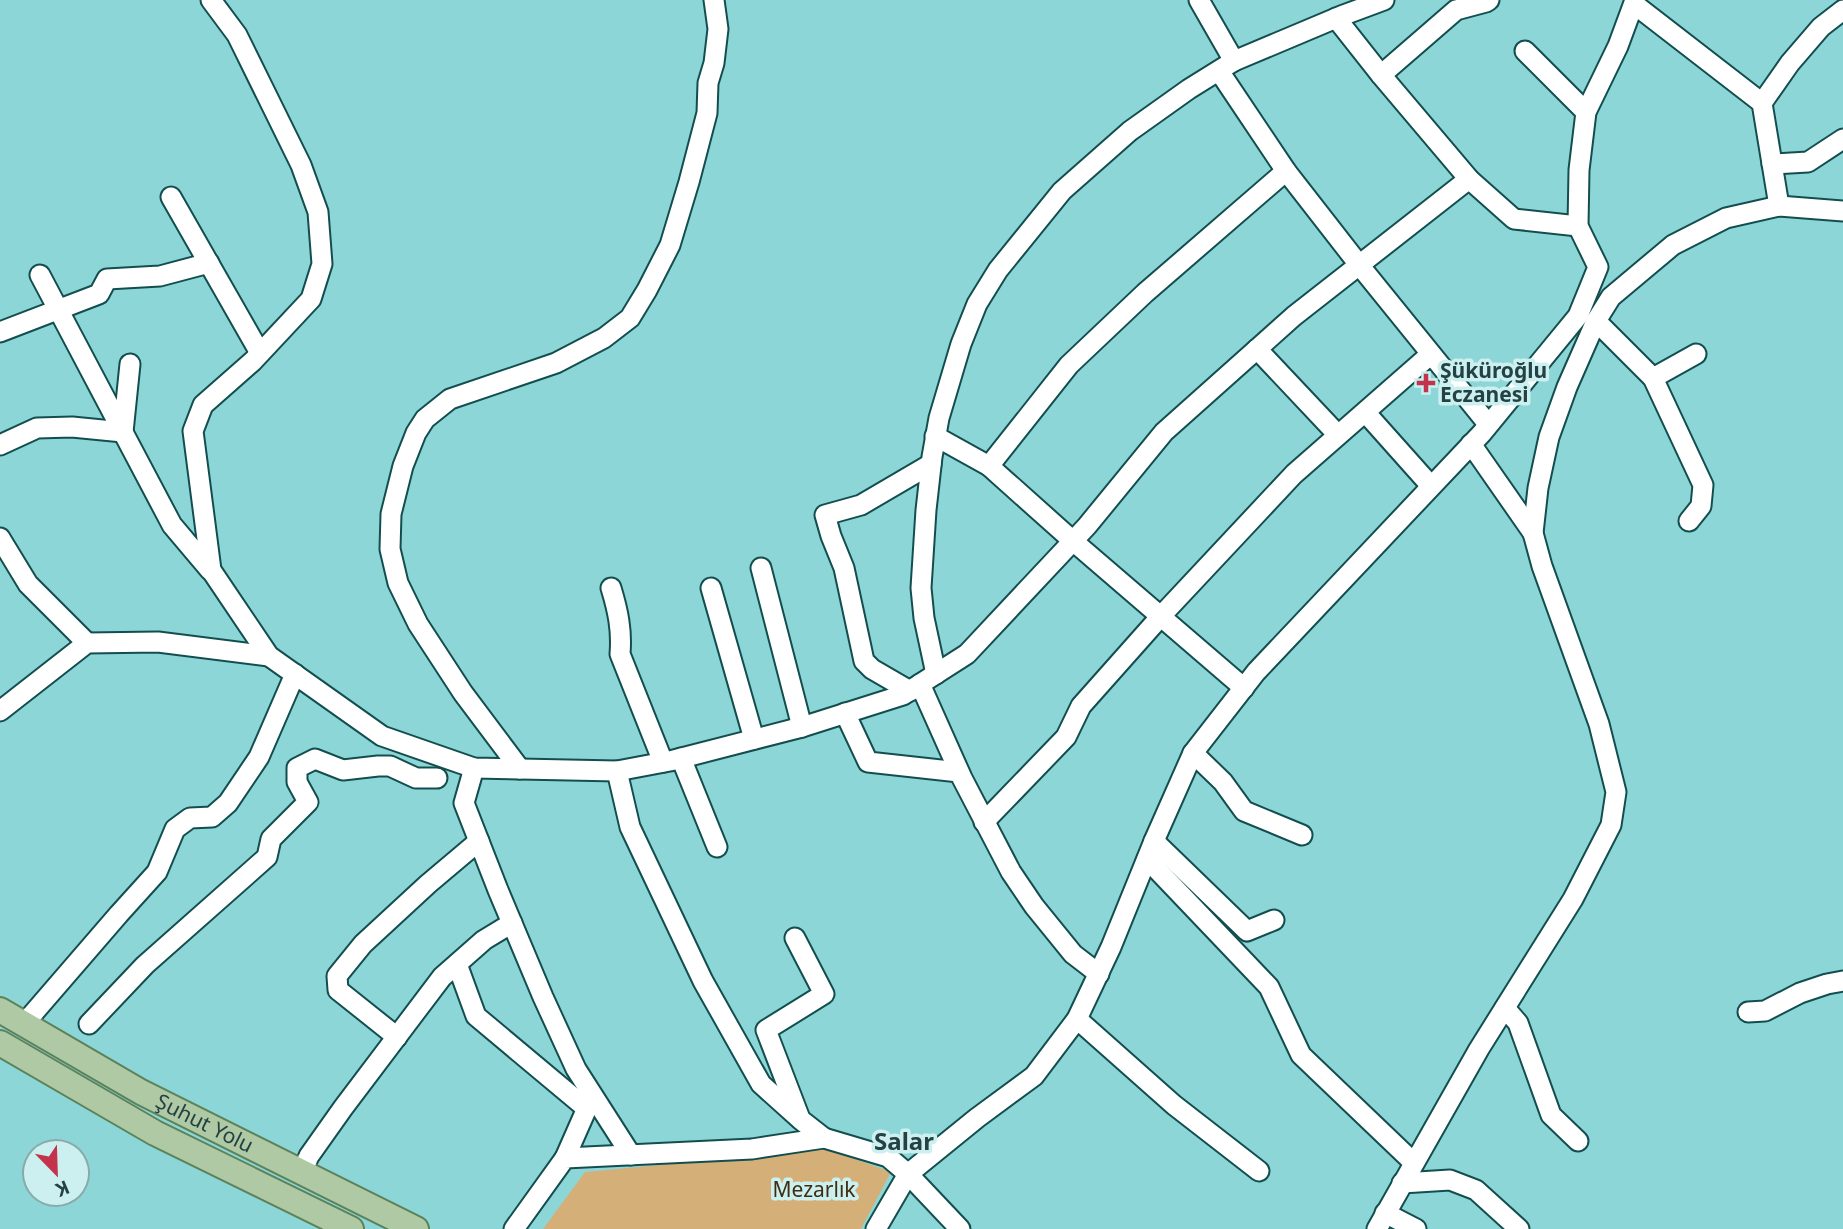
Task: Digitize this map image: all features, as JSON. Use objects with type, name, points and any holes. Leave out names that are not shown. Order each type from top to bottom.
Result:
[{"type":"main road","name":"Şuhut Yolu","points":[[0,1010],[141,1092],[416,1229]]},
{"type":"main road","name":"Şuhut Yolu","points":[[0,1043],[155,1133],[351,1229]]},
{"type":"street","points":[[211,0],[237,35],[300,165],[318,212],[322,264],[312,299],[260,353],[203,405],[193,431],[211,570]]},
{"type":"street","points":[[520,769],[433,647],[418,624],[398,583],[390,549],[391,514],[403,466],[416,433],[425,419],[450,399],[556,363],[604,338],[630,317],[670,245],[689,182],[707,113],[708,83],[718,29],[714,0]]},
{"type":"street","points":[[1199,0],[1227,66],[1286,171],[1488,424]]},
{"type":"street","points":[[1099,974],[1073,954],[1034,906],[1011,872],[959,772],[922,683],[924,618],[921,588],[926,510],[939,418],[961,344],[977,304],[998,270],[1062,191],[1130,131],[1227,66],[1384,0]]},
{"type":"street","points":[[1381,75],[1458,5],[1489,0]]},
{"type":"street","points":[[876,1229],[908,1174],[1034,1076],[1077,1019],[1111,947],[1193,753],[1256,672],[1471,444],[1578,316],[1598,267],[1578,226],[1579,170],[1586,112],[1618,46],[1634,2],[1762,103],[1779,206]]},
{"type":"street","points":[[1762,103],[1790,63],[1821,27],[1843,10]]},
{"type":"street","points":[[1336,18],[1469,179],[1514,219],[1578,226]]},
{"type":"street","points":[[1525,51],[1586,112]]},
{"type":"street","points":[[1772,164],[1808,162],[1843,139]]},
{"type":"street","points":[[989,466],[1069,365],[1145,293],[1286,171]]},
{"type":"street","points":[[40,275],[172,525],[211,570],[269,656],[382,736],[474,768],[617,771],[802,727],[903,695],[967,654],[1073,541],[1164,432],[1294,316],[1469,179]]},
{"type":"street","points":[[171,197],[260,353]]},
{"type":"street","points":[[1533,533],[1538,488],[1549,438],[1567,387],[1596,321],[1611,297],[1673,245],[1726,218],[1779,206],[1843,211]]},
{"type":"street","points":[[0,332],[99,294],[107,279],[160,275],[209,263]]},
{"type":"street","points":[[1596,321],[1653,379],[1703,485],[1701,506],[1689,520]]},
{"type":"street","points":[[1257,349],[1338,435]]},
{"type":"street","points":[[984,822],[1066,737],[1081,706],[1294,474],[1431,354]]},
{"type":"street","points":[[1653,379],[1696,354]]},
{"type":"street","points":[[123,432],[131,364]]},
{"type":"street","points":[[1364,412],[1431,486]]},
{"type":"street","points":[[0,445],[37,428],[72,427],[123,432]]},
{"type":"street","points":[[935,436],[989,466],[1244,688]]},
{"type":"street","points":[[1416,1229],[1381,1221],[1479,1049],[1573,899],[1611,825],[1616,792],[1599,724],[1542,566],[1533,533],[1471,444]]},
{"type":"street","points":[[922,683],[872,670],[864,661],[844,568],[825,515],[861,505],[931,464]]},
{"type":"street","points":[[0,538],[29,584],[87,643]]},
{"type":"street","points":[[761,568],[802,727]]},
{"type":"street","points":[[711,588],[754,739]]},
{"type":"street","points":[[611,589],[619,615],[621,654],[717,847]]},
{"type":"street","points":[[0,711],[87,643],[158,642],[269,656]]},
{"type":"street","points":[[24,1024],[158,872],[175,829],[190,818],[212,817],[228,803],[258,757],[295,674]]},
{"type":"street","points":[[845,713],[868,762],[959,772]]},
{"type":"street","points":[[398,741],[464,803],[543,997],[590,1102],[631,1155]]},
{"type":"street","points":[[1193,753],[1223,782],[1244,811],[1302,835]]},
{"type":"street","points":[[89,1024],[145,965],[267,857],[271,839],[308,802],[297,782],[298,768],[315,759],[343,770],[390,766],[416,778],[437,778]]},
{"type":"street","points":[[464,803],[474,768]]},
{"type":"street","points":[[617,771],[631,827],[703,981],[761,1084],[824,1138],[888,1157],[908,1174],[960,1229]]},
{"type":"street","points":[[397,1037],[338,990],[337,976],[363,944],[480,841]]},
{"type":"street","points":[[1150,850],[1269,987],[1301,1055],[1414,1163]]},
{"type":"street","points":[[1150,850],[1247,931],[1274,920]]},
{"type":"street","points":[[302,1172],[309,1156],[343,1108],[442,977],[484,940],[512,923]]},
{"type":"street","points":[[795,938],[824,995],[766,1030],[801,1120]]},
{"type":"street","points":[[457,964],[475,1016],[590,1102]]},
{"type":"street","points":[[1748,1012],[1765,1011],[1800,993],[1843,981]]},
{"type":"street","points":[[1505,1007],[1518,1023],[1551,1115],[1578,1142]]},
{"type":"street","points":[[1077,1019],[1174,1105],[1259,1171]]},
{"type":"street","points":[[513,1229],[565,1158],[590,1102]]},
{"type":"street","points":[[565,1158],[752,1149],[824,1138]]},
{"type":"street","points":[[1402,1183],[1450,1180],[1476,1190],[1519,1229]]},
{"type":"green space","name":"Mezarlık","points":[[827,1149],[891,1172],[861,1229],[543,1229],[585,1172]]},
{"type":"place","name":"Şüküroğlu Eczanesi","points":[[1426,383]]},
{"type":"district","name":"Salar","points":[[904,1142]]}]
